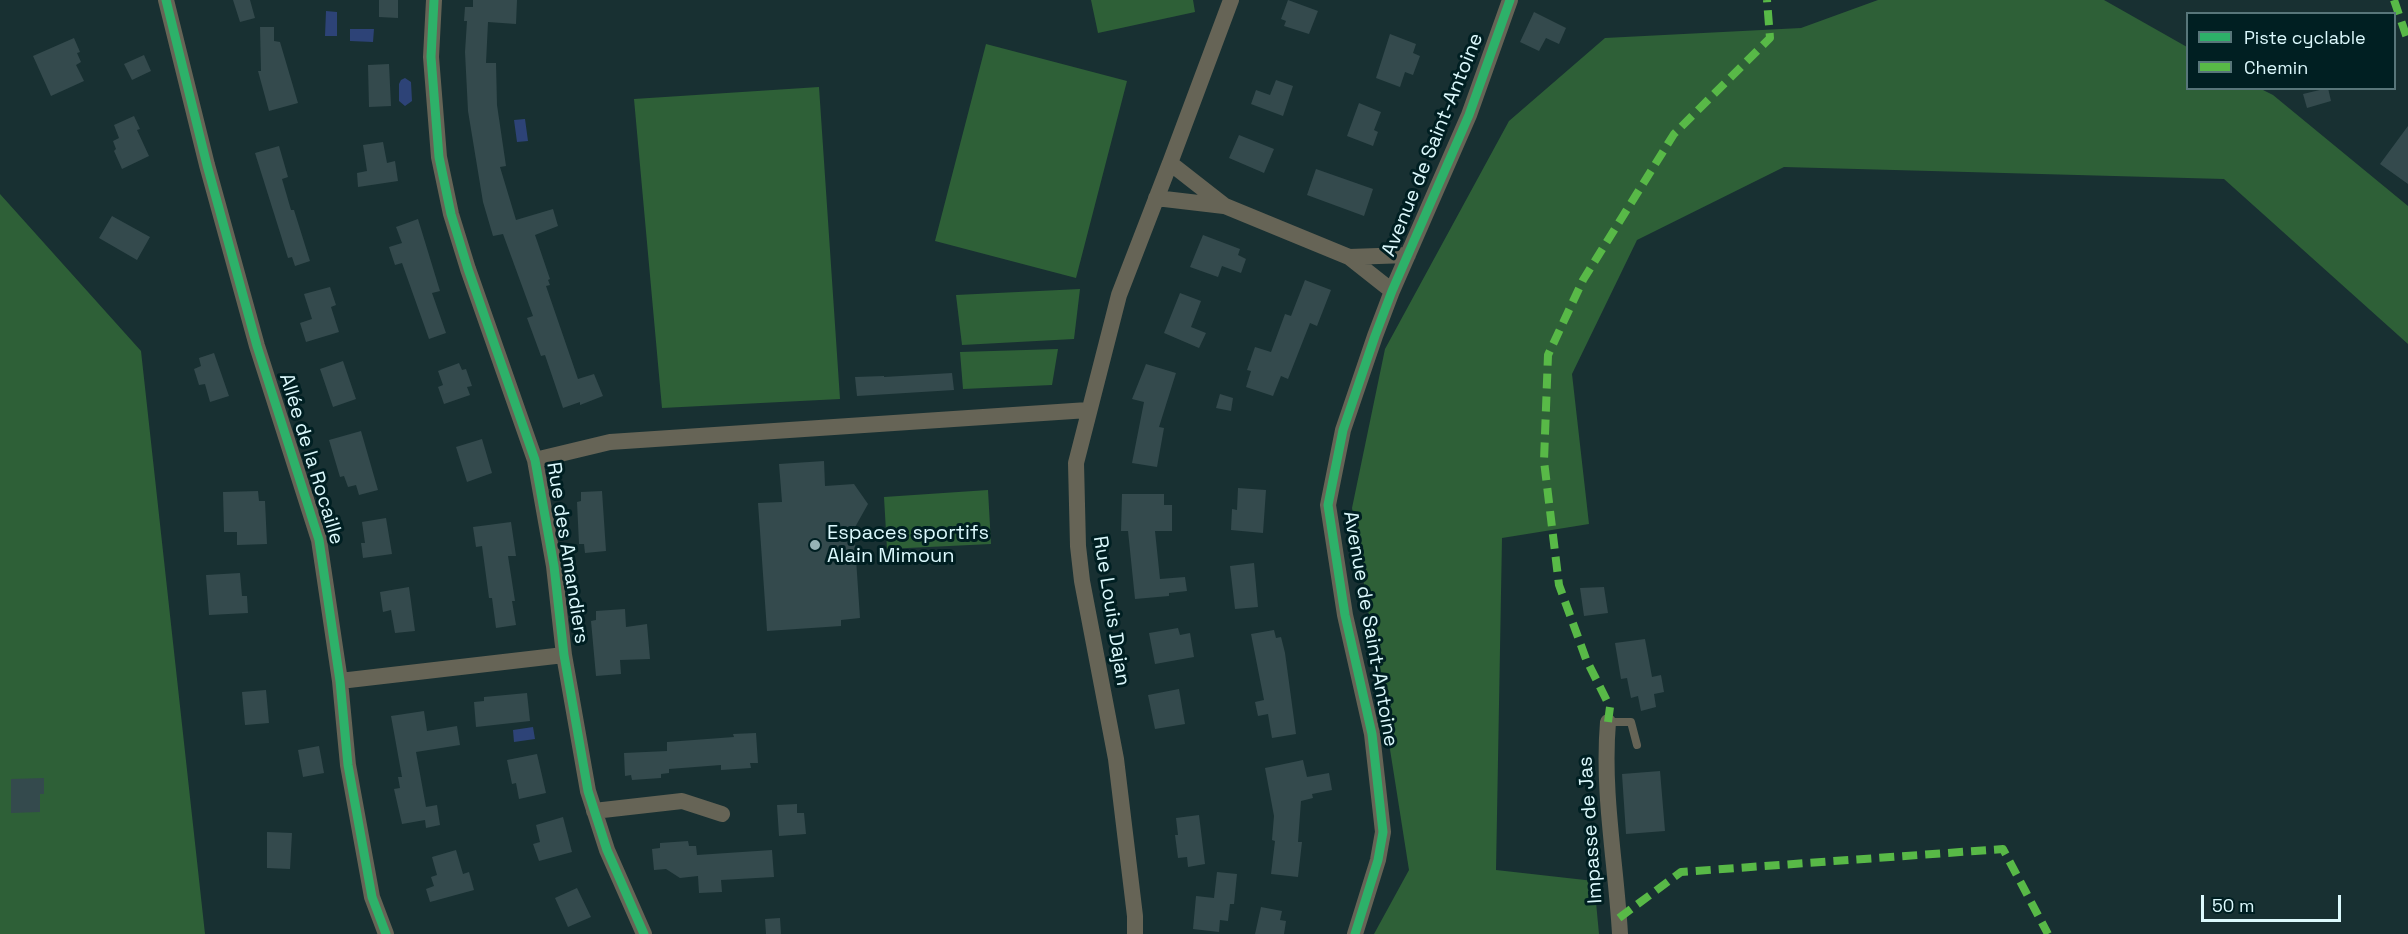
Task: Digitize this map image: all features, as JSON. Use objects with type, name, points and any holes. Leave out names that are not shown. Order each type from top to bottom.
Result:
[{"type":"street","name":"Allée de la Rocaille","points":[[166,0],[210,176],[257,346],[319,540],[340,681],[348,765],[372,897],[386,934]]},
{"type":"street","name":"Rue des Amandiers","points":[[434,0],[431,57],[439,157],[451,214],[471,279],[536,460],[554,566],[564,655],[588,791],[607,850],[644,934]]},
{"type":"street","name":"Rue Louis Dajan","points":[[1135,934],[1135,916],[1116,759],[1078,546],[1076,463],[1119,295],[1231,0]]},
{"type":"street","name":"Avenue de Saint-Antoine","points":[[1355,934],[1378,860],[1383,832],[1372,734],[1345,615],[1328,505],[1343,430],[1392,291],[1469,115],[1510,0]]},
{"type":"street","points":[[1170,163],[1225,206]]},
{"type":"street","points":[[1156,198],[1225,206],[1349,256],[1392,291]]},
{"type":"street","points":[[1349,256],[1408,255]]},
{"type":"street","points":[[536,460],[610,442],[1088,410]]},
{"type":"street","points":[[340,681],[564,655]]},
{"type":"street","name":"Impasse de Jas","points":[[1608,722],[1606,743],[1608,807],[1620,934]]},
{"type":"street","points":[[594,811],[682,801],[723,814]]},
{"type":"lane","points":[[1608,722],[1631,722],[1637,745]]},
{"type":"green space","points":[[1091,0],[1193,0],[1195,12],[1098,33]]},
{"type":"green space","points":[[1878,0],[2104,0],[2186,46],[2186,90],[2263,90],[2273,95],[2408,206],[2408,344],[2224,179],[1784,167],[1637,240],[1572,374],[1589,524],[1502,538],[1496,870],[1594,881],[1599,934],[1374,934],[1409,870],[1352,508],[1385,349],[1509,121],[1605,38],[1801,28]]},
{"type":"green space","points":[[986,44],[1127,81],[1076,278],[935,241]]},
{"type":"green space","points":[[819,87],[840,399],[662,408],[634,99]]},
{"type":"green space","points":[[0,194],[141,351],[205,934],[0,934]]},
{"type":"green space","points":[[1080,289],[1074,339],[962,345],[956,295]]},
{"type":"green space","points":[[1058,349],[1052,385],[963,389],[960,352]]},
{"type":"green space","points":[[988,490],[991,544],[887,549],[884,497]]},
{"type":"water","points":[[326,11],[337,12],[337,36],[325,36]]},
{"type":"water","points":[[350,29],[374,29],[373,42],[350,41]]},
{"type":"water","points":[[405,78],[411,82],[412,101],[405,106],[399,101],[399,84]]},
{"type":"water","points":[[525,119],[528,141],[517,142],[514,120]]},
{"type":"water","points":[[533,727],[535,739],[514,742],[513,730]]},
{"type":"building","points":[[233,0],[250,0],[255,18],[240,22]]},
{"type":"building","points":[[379,0],[398,0],[398,18],[379,17]]},
{"type":"building","points":[[473,0],[517,0],[516,24],[488,22],[486,63],[496,63],[497,105],[506,166],[500,167],[516,220],[553,209],[558,226],[535,235],[550,279],[548,280],[550,285],[546,286],[578,379],[594,374],[603,396],[580,405],[580,402],[563,408],[545,355],[541,356],[527,318],[533,316],[503,234],[493,236],[483,202],[468,111],[465,52],[467,21],[464,21],[465,7],[473,7]]},
{"type":"building","points":[[1288,0],[1318,11],[1309,34],[1284,26],[1286,21],[1281,19]]},
{"type":"building","points":[[1534,12],[1566,28],[1559,44],[1546,38],[1539,51],[1520,42]]},
{"type":"building","points":[[260,27],[274,27],[274,41],[280,42],[298,103],[269,111],[258,71],[261,71]]},
{"type":"building","points":[[1390,34],[1416,44],[1413,53],[1420,56],[1413,75],[1405,72],[1400,87],[1376,78]]},
{"type":"building","points":[[74,38],[80,52],[77,53],[81,62],[76,65],[84,81],[51,96],[33,56]]},
{"type":"building","points":[[144,55],[151,71],[132,80],[124,64]]},
{"type":"building","points":[[389,64],[391,106],[369,107],[368,65]]},
{"type":"building","points":[[1276,80],[1293,86],[1283,116],[1251,104],[1256,90],[1270,95]]},
{"type":"building","points":[[2328,90],[2331,101],[2307,108],[2303,94]]},
{"type":"building","points":[[1359,103],[1381,112],[1374,130],[1378,132],[1373,146],[1347,136]]},
{"type":"building","points":[[134,116],[140,129],[137,130],[149,156],[122,169],[114,151],[116,149],[113,141],[119,138],[114,125]]},
{"type":"building","points":[[2408,126],[2408,184],[2380,164]]},
{"type":"building","points":[[1239,135],[1274,149],[1264,173],[1229,158]]},
{"type":"building","points":[[383,142],[387,163],[395,161],[398,181],[358,187],[357,173],[367,171],[363,145]]},
{"type":"building","points":[[279,146],[288,177],[282,179],[310,261],[295,266],[292,257],[288,258],[255,153]]},
{"type":"building","points":[[1316,169],[1373,189],[1364,216],[1307,195]]},
{"type":"building","points":[[112,216],[150,237],[137,260],[99,238]]},
{"type":"building","points":[[418,219],[440,291],[432,293],[446,333],[429,339],[402,263],[395,265],[389,247],[402,243],[396,227]]},
{"type":"building","points":[[1203,235],[1240,249],[1238,255],[1246,259],[1241,273],[1222,266],[1218,277],[1190,267]]},
{"type":"building","points":[[1305,280],[1331,290],[1317,326],[1310,323],[1288,379],[1281,376],[1273,396],[1246,387],[1251,371],[1247,370],[1255,347],[1271,352],[1285,314],[1291,316]]},
{"type":"building","points":[[330,287],[336,305],[331,307],[339,332],[306,342],[300,323],[312,319],[304,294]]},
{"type":"building","points":[[1180,293],[1201,301],[1191,327],[1206,333],[1199,348],[1164,333]]},
{"type":"building","points":[[214,353],[229,396],[210,402],[205,384],[199,385],[194,369],[201,366],[199,358]]},
{"type":"building","points":[[343,361],[356,399],[333,407],[320,369]]},
{"type":"building","points":[[459,363],[462,370],[466,369],[472,386],[467,387],[470,395],[444,404],[438,387],[443,385],[438,371]]},
{"type":"building","points":[[1146,364],[1176,373],[1159,427],[1164,428],[1157,467],[1132,463],[1144,402],[1132,399]]},
{"type":"building","points":[[952,373],[954,390],[857,396],[855,377]]},
{"type":"building","points":[[1220,394],[1233,398],[1231,411],[1216,408]]},
{"type":"building","points":[[361,431],[378,490],[359,495],[356,485],[348,487],[344,476],[340,477],[329,440]]},
{"type":"building","points":[[482,439],[492,473],[467,482],[456,447]]},
{"type":"building","points":[[824,461],[825,486],[854,484],[868,504],[854,529],[860,618],[841,620],[841,626],[767,631],[758,503],[782,502],[779,464]]},
{"type":"building","points":[[1238,488],[1266,490],[1263,533],[1231,530],[1232,509],[1237,510]]},
{"type":"building","points":[[258,491],[259,501],[265,501],[267,544],[237,545],[237,532],[224,532],[223,492]]},
{"type":"building","points":[[602,491],[606,551],[585,553],[584,544],[579,544],[577,502],[581,501],[581,492]]},
{"type":"building","points":[[1122,494],[1164,494],[1164,505],[1172,505],[1172,531],[1155,531],[1160,579],[1185,577],[1187,591],[1169,593],[1169,596],[1135,599],[1128,531],[1121,531]]},
{"type":"building","points":[[386,518],[392,554],[363,558],[361,543],[365,543],[362,522]]},
{"type":"building","points":[[511,522],[516,556],[508,556],[516,625],[496,628],[492,598],[489,598],[482,546],[476,547],[473,527]]},
{"type":"building","points":[[1254,563],[1258,607],[1235,609],[1230,566]]},
{"type":"building","points":[[240,573],[242,596],[247,596],[248,613],[209,615],[206,575]]},
{"type":"building","points":[[409,587],[415,631],[395,633],[391,610],[383,612],[380,592]]},
{"type":"building","points":[[1604,587],[1608,613],[1584,616],[1580,588]]},
{"type":"building","points":[[625,609],[626,627],[647,624],[650,659],[620,660],[621,674],[596,676],[591,621],[596,620],[596,611]]},
{"type":"building","points":[[1178,628],[1180,635],[1190,633],[1194,657],[1155,664],[1149,633]]},
{"type":"building","points":[[1274,630],[1276,638],[1281,637],[1285,653],[1296,734],[1272,738],[1268,714],[1258,716],[1255,702],[1264,700],[1251,634]]},
{"type":"building","points":[[1645,639],[1652,677],[1661,675],[1664,692],[1654,694],[1656,707],[1641,711],[1638,696],[1631,698],[1627,678],[1621,679],[1615,643]]},
{"type":"building","points":[[1179,689],[1185,724],[1155,729],[1148,695]]},
{"type":"building","points":[[266,690],[269,723],[245,725],[242,692]]},
{"type":"building","points":[[527,693],[530,721],[476,727],[474,702],[484,701],[484,697]]},
{"type":"building","points":[[424,711],[427,731],[457,726],[460,745],[416,752],[426,807],[437,805],[440,825],[426,828],[425,820],[402,824],[394,789],[400,788],[398,777],[402,777],[391,716]]},
{"type":"building","points":[[756,733],[758,763],[750,763],[751,768],[721,770],[721,765],[669,769],[669,773],[661,774],[661,778],[632,780],[631,775],[625,776],[624,753],[667,751],[667,742]]},
{"type":"building","points":[[319,746],[324,773],[303,777],[298,750]]},
{"type":"building","points":[[537,754],[546,793],[519,799],[516,783],[512,784],[507,760]]},
{"type":"building","points":[[1303,760],[1307,777],[1329,773],[1332,790],[1312,794],[1313,798],[1301,801],[1298,842],[1302,842],[1298,877],[1271,874],[1275,841],[1272,840],[1274,816],[1265,768]]},
{"type":"building","points":[[1660,771],[1665,831],[1626,834],[1622,774]]},
{"type":"building","points":[[44,778],[44,794],[40,794],[40,812],[11,813],[11,779]]},
{"type":"building","points":[[797,804],[797,813],[804,813],[806,834],[779,836],[777,805]]},
{"type":"building","points":[[1199,815],[1205,864],[1188,867],[1187,857],[1178,858],[1175,835],[1178,835],[1176,818]]},
{"type":"building","points":[[563,817],[572,852],[539,861],[533,844],[540,842],[536,825]]},
{"type":"building","points":[[267,832],[292,833],[290,869],[267,868]]},
{"type":"building","points":[[688,841],[689,846],[696,846],[697,855],[772,850],[774,877],[721,880],[722,892],[699,893],[698,876],[680,878],[666,869],[654,870],[652,849],[660,848],[660,843]]},
{"type":"building","points":[[456,850],[463,874],[469,872],[474,890],[430,902],[426,889],[434,886],[431,877],[437,875],[432,857]]},
{"type":"building","points":[[1217,872],[1237,874],[1234,904],[1230,904],[1228,921],[1220,920],[1219,932],[1193,929],[1196,896],[1214,898]]},
{"type":"building","points":[[577,888],[591,917],[568,927],[555,898]]},
{"type":"building","points":[[1261,907],[1282,911],[1280,920],[1286,921],[1284,934],[1255,934]]},
{"type":"building","points":[[780,918],[781,934],[766,934],[765,919]]},
{"type":"marked path","points":[[1608,722],[1610,707],[1586,659],[1559,585],[1544,461],[1548,355],[1583,280],[1674,134],[1770,38],[1767,0]]},
{"type":"marked path","points":[[2394,0],[2408,41]]},
{"type":"marked path","points":[[1619,918],[1681,872],[2003,849],[2048,934]]},
{"type":"cycle path","points":[[166,0],[207,165],[257,346],[319,540],[340,681],[348,765],[372,897],[386,934]]},
{"type":"cycle path","points":[[434,0],[431,57],[439,157],[451,214],[535,460],[554,566],[564,655],[588,791],[607,850],[644,934]]},
{"type":"cycle path","points":[[1355,934],[1378,860],[1383,832],[1372,734],[1345,615],[1328,505],[1343,430],[1375,336],[1392,291],[1469,115],[1510,0]]},
{"type":"place","name":"Espaces sportifs Alain Mimoun","points":[[815,545]]}]
